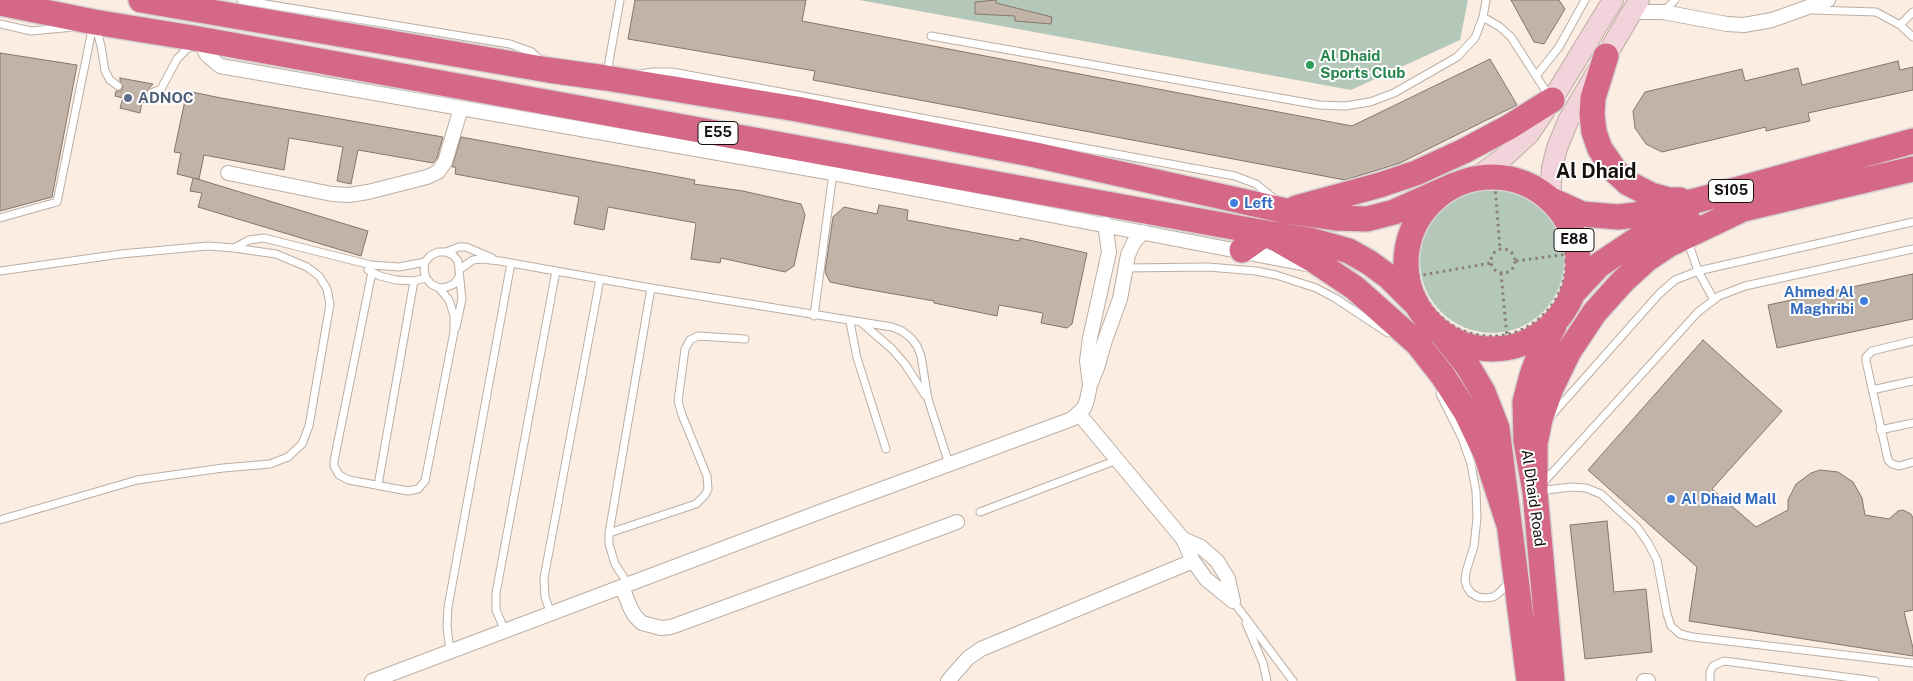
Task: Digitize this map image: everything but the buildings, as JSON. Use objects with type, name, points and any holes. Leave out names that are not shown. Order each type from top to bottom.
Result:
[{"type":"highway","name":"E55","points":[[141,0],[548,70],[797,109],[1031,154],[1286,211],[1335,218],[1367,219],[1479,182]]},
{"type":"highway","name":"E55","points":[[0,3],[94,22],[199,39],[1310,240],[1349,251],[1370,263],[1389,278],[1416,305]]},
{"type":"highway","points":[[1606,56],[1593,98],[1592,114],[1594,132],[1603,154],[1616,172],[1628,183],[1651,195],[1668,200],[1695,201]]},
{"type":"highway","points":[[1286,211],[1372,188],[1416,172],[1464,151],[1509,127],[1552,100]]},
{"type":"highway","name":"S105","points":[[1550,200],[1582,214],[1618,217],[1695,201],[1913,141]]},
{"type":"highway","name":"S105","points":[[1572,294],[1599,265],[1638,239],[1669,226],[1913,169]]},
{"type":"highway","name":"E88","points":[[1479,182],[1520,182],[1533,188],[1550,200],[1563,215],[1572,234],[1572,254],[1577,274],[1572,294],[1556,320],[1545,331],[1527,342],[1508,341],[1485,350],[1464,345],[1444,336],[1424,317],[1416,305],[1409,286],[1413,276],[1406,267],[1407,247],[1413,227],[1423,210],[1437,196],[1479,182]]},
{"type":"highway","points":[[1535,492],[1535,444],[1540,419],[1554,381],[1569,351],[1595,312],[1623,281],[1648,259],[1668,245],[1741,210]]},
{"type":"highway","points":[[1242,250],[1266,233],[1355,288],[1418,344],[1443,376],[1466,412],[1486,454],[1508,522]]},
{"type":"highway","name":"Al Dhaid Road","points":[[1552,681],[1535,492],[1526,441],[1525,402],[1540,353],[1556,320]]},
{"type":"highway","name":"Al Dhaid Road","points":[[1444,336],[1467,365],[1483,392],[1497,428],[1514,576],[1529,681]]},
{"type":"street","points":[[1479,182],[1529,134],[1613,0]]},
{"type":"street","points":[[1550,200],[1552,168],[1557,148],[1568,121],[1636,6],[1727,24],[1744,25],[1772,20],[1805,10],[1828,0]]},
{"type":"street","points":[[199,39],[207,55],[220,66],[832,173],[1242,250],[1325,268]]},
{"type":"street","points":[[228,173],[332,194],[349,195],[427,177],[438,172],[445,162],[460,108]]},
{"type":"street","points":[[372,681],[1072,419],[1079,414],[1088,400],[1090,385],[1087,361],[1090,338],[1096,305],[1107,266],[1109,243],[1104,224]]},
{"type":"street","points":[[1090,385],[1105,340],[1116,315],[1124,268],[1131,249],[1143,232]]},
{"type":"street","points":[[1107,266],[1124,268]]},
{"type":"street","points":[[1079,414],[1182,539],[1193,561],[1206,579],[1235,603]]},
{"type":"street","points":[[625,586],[630,608],[642,623],[651,627],[671,627],[956,522]]},
{"type":"street","points":[[1182,539],[1201,548],[1217,561],[1228,580],[1235,603]]},
{"type":"street","points":[[948,681],[968,658],[981,649],[1193,561]]},
{"type":"lane","points":[[241,0],[510,44],[532,52],[548,70]]},
{"type":"lane","points":[[606,78],[620,0]]},
{"type":"lane","points":[[931,36],[1309,104],[1338,106],[1370,102],[1388,96],[1457,58],[1475,38],[1483,18],[1486,0]]},
{"type":"lane","points":[[1536,76],[1559,47],[1585,0]]},
{"type":"lane","points":[[1663,12],[1675,0]]},
{"type":"lane","points":[[1805,10],[1876,12],[1900,24],[1913,37]]},
{"type":"lane","points":[[1900,24],[1913,12]]},
{"type":"lane","points":[[1483,18],[1500,27],[1511,37],[1552,100]]},
{"type":"lane","points":[[0,24],[31,31],[46,31],[94,22]]},
{"type":"lane","points":[[94,22],[101,46],[105,71],[110,80],[118,86]]},
{"type":"lane","points":[[0,218],[57,202],[94,22]]},
{"type":"lane","points":[[151,94],[161,89],[177,59],[199,39]]},
{"type":"lane","points":[[814,316],[832,173]]},
{"type":"lane","points":[[1538,431],[1659,294],[1675,280],[1698,271],[1913,222]]},
{"type":"lane","points":[[1686,237],[1698,271],[1714,300]]},
{"type":"lane","points":[[234,248],[249,240],[271,238],[358,262],[392,267],[425,262]]},
{"type":"lane","points":[[0,271],[121,254],[208,246],[234,248],[276,254],[307,267],[319,276],[327,289],[330,304],[310,426],[302,444],[288,457],[270,464],[223,468],[137,480],[0,520]]},
{"type":"lane","points":[[454,332],[454,316],[449,300],[439,288],[426,278],[425,262],[430,256],[438,252],[446,252],[459,247],[500,261]]},
{"type":"lane","points":[[1535,492],[1698,312],[1714,300],[1732,290],[1745,286],[1913,249]]},
{"type":"lane","points":[[372,272],[334,466],[344,478],[413,490],[425,481],[454,332],[460,316],[462,299],[459,277],[460,269],[458,261],[453,255],[446,252]]},
{"type":"lane","points":[[460,269],[466,263],[473,260],[500,261],[814,316],[892,327],[902,331],[918,346],[928,399],[949,464]]},
{"type":"lane","points":[[358,262],[372,272],[396,280],[414,281],[426,278]]},
{"type":"lane","points":[[450,652],[447,626],[448,607],[512,263]]},
{"type":"lane","points":[[1124,268],[1208,267],[1256,271],[1276,275],[1316,288],[1335,298],[1394,338]]},
{"type":"lane","points":[[505,631],[496,610],[496,593],[556,271]]},
{"type":"lane","points":[[439,288],[454,284],[459,277]]},
{"type":"lane","points":[[551,614],[545,596],[544,578],[600,279]]},
{"type":"lane","points":[[378,485],[414,281]]},
{"type":"lane","points":[[625,586],[615,564],[609,544],[609,533],[651,288]]},
{"type":"lane","points":[[850,322],[857,358],[886,449]]},
{"type":"lane","points":[[862,323],[878,335],[899,356],[928,399]]},
{"type":"lane","points":[[609,533],[696,504],[705,495],[708,489],[707,476],[678,401],[685,349],[690,340],[698,336],[745,339]]},
{"type":"lane","points":[[1913,341],[1876,349],[1869,353],[1866,361],[1886,455],[1892,464],[1899,466],[1913,462]]},
{"type":"lane","points":[[1872,390],[1913,381]]},
{"type":"lane","points":[[1436,388],[1462,438],[1471,464],[1476,491],[1477,518],[1474,546],[1466,572],[1465,580],[1467,587],[1478,597],[1493,597],[1514,576]]},
{"type":"lane","points":[[1880,430],[1913,423]]},
{"type":"lane","points":[[980,512],[1117,460]]},
{"type":"lane","points":[[1535,492],[1571,487],[1586,488],[1601,494],[1636,527],[1648,543],[1656,560],[1666,614],[1671,626],[1680,634],[1692,638],[1913,663]]},
{"type":"lane","points":[[1235,603],[1254,639],[1263,663],[1267,681]]},
{"type":"lane","points":[[1235,603],[1293,681]]},
{"type":"lane","points":[[1710,681],[1710,672],[1713,666],[1724,661],[1875,681]]},
{"type":"path","points":[[1479,182],[1500,249]]},
{"type":"path","points":[[1479,182],[1512,189],[1529,196],[1543,207],[1554,221],[1572,254]]},
{"type":"path","points":[[1479,182],[1476,188],[1457,194],[1442,205],[1429,220],[1421,237],[1413,276],[1432,306],[1444,319],[1458,328],[1474,334],[1508,341]]},
{"type":"path","points":[[1490,263],[1501,274],[1511,271],[1514,267],[1515,256],[1511,251],[1500,249]]},
{"type":"path","points":[[1490,263],[1492,256],[1500,249]]},
{"type":"path","points":[[1516,261],[1572,254]]},
{"type":"path","points":[[1508,341],[1539,319],[1552,306],[1560,290],[1572,254]]},
{"type":"path","points":[[1413,276],[1490,263]]},
{"type":"path","points":[[1501,274],[1508,341]]},
{"type":"green space","name":"Al Dhaid Sports Club","points":[[859,0],[1468,0],[1460,40],[1351,90]]},
{"type":"green space","points":[[1492,189],[1519,195],[1532,201],[1543,210],[1552,221],[1558,234],[1564,261],[1558,288],[1552,301],[1543,312],[1532,321],[1519,327],[1492,333],[1465,327],[1452,321],[1441,312],[1432,301],[1426,288],[1420,261],[1426,234],[1432,221],[1441,210],[1452,201],[1465,195]]},
{"type":"place","name":"Al Dhaid Sports Club","points":[[1310,65]]},
{"type":"place","name":"ADNOC","points":[[128,98]]},
{"type":"place","name":"Left","points":[[1234,203]]},
{"type":"place","name":"Ahmed Al Maghribi","points":[[1864,301]]},
{"type":"place","name":"Al Dhaid Mall","points":[[1671,499]]},
{"type":"district","name":"Al Dhaid","points":[[1596,172]]}]
